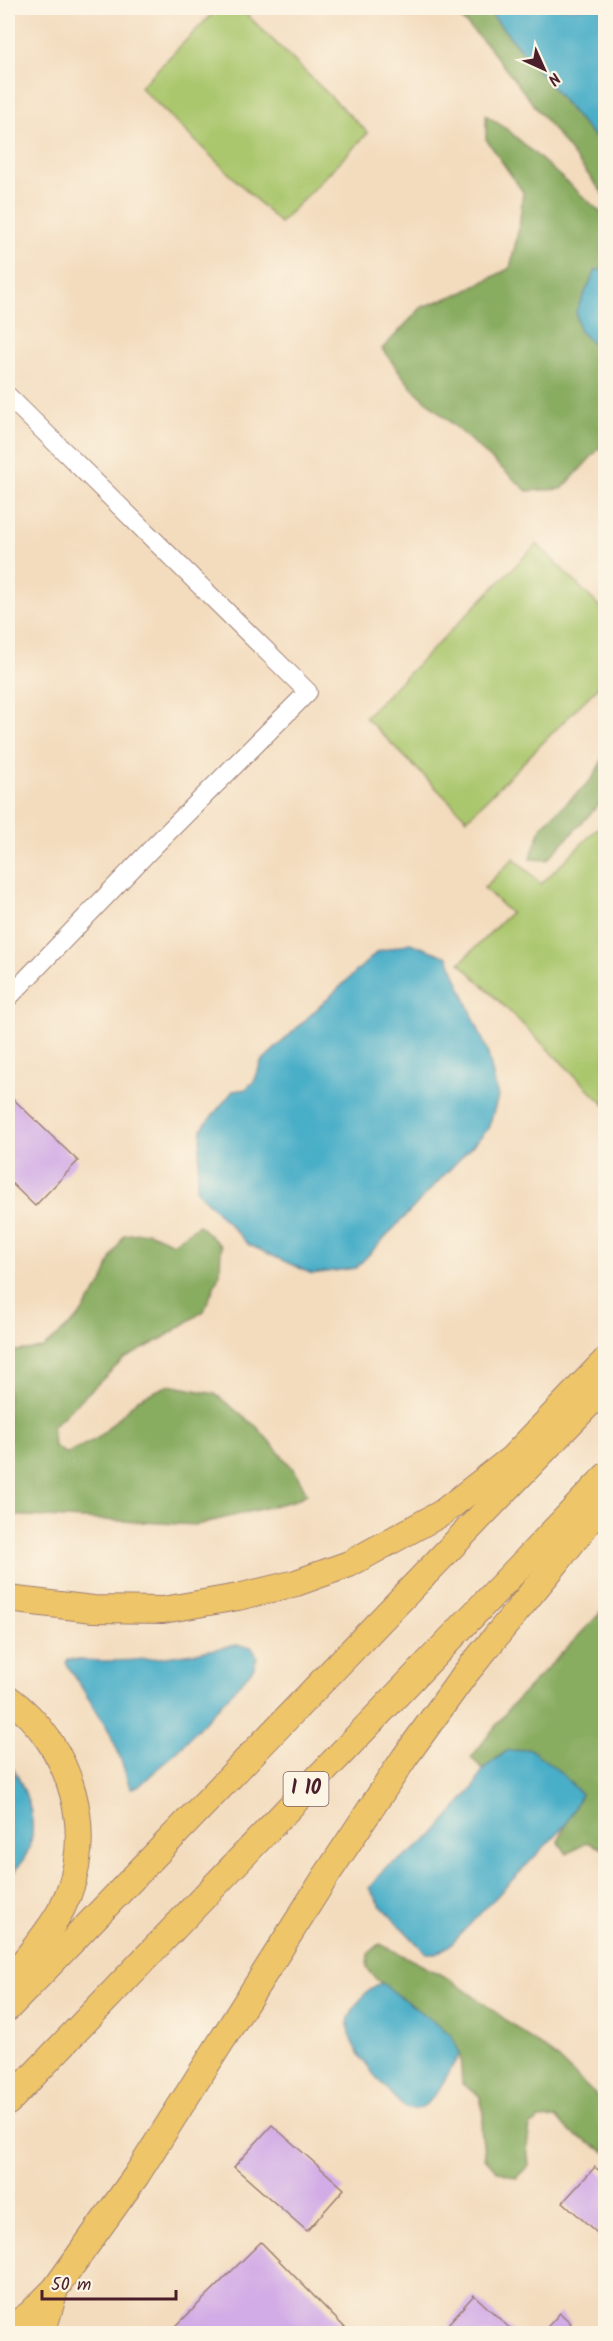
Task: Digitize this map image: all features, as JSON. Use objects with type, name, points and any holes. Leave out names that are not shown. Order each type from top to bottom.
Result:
[{"type":"highway","points":[[8,1599],[93,1609],[163,1610],[238,1597],[296,1583],[349,1564],[442,1513],[512,1458],[606,1360]]},
{"type":"highway","points":[[8,2008],[606,1386]]},
{"type":"highway","name":"I 10","points":[[8,2102],[606,1476]]},
{"type":"highway","points":[[8,2329],[30,2314],[55,2289],[136,2176],[326,1876],[405,1757],[465,1674],[557,1563],[606,1499]]},
{"type":"highway","points":[[8,1698],[29,1715],[60,1758],[68,1779],[80,1833],[74,1878],[63,1906],[49,1930],[8,1982]]},
{"type":"highway","points":[[42,2334],[55,2289]]},
{"type":"street","points":[[8,396],[308,692],[156,844],[8,998]]},
{"type":"green space","points":[[218,8],[240,8],[368,133],[280,223],[140,87]]},
{"type":"green space","points":[[451,8],[486,8],[605,148],[605,196],[487,45]]},
{"type":"green space","points":[[486,115],[508,130],[605,216],[605,269],[596,271],[590,286],[600,351],[605,356],[605,442],[562,489],[527,491],[412,388],[382,349],[422,307],[464,292],[510,268],[519,228],[523,192],[486,139]]},
{"type":"green space","points":[[537,544],[605,612],[605,680],[467,819],[365,717]]},
{"type":"green space","points":[[605,755],[605,798],[547,860],[530,859],[542,826],[592,779]]},
{"type":"green space","points":[[605,821],[605,1105],[460,963],[510,913],[484,888],[514,858],[541,884]]},
{"type":"green space","points":[[199,1225],[221,1246],[220,1273],[204,1311],[163,1338],[124,1359],[52,1427],[54,1446],[66,1454],[98,1438],[138,1399],[169,1385],[215,1394],[257,1427],[295,1471],[307,1494],[296,1500],[197,1525],[8,1515],[8,1352],[43,1348],[78,1318],[102,1283],[111,1259],[124,1235],[148,1232],[173,1243]]},
{"type":"green space","points":[[605,1608],[605,1850],[587,1842],[567,1854],[558,1841],[581,1794],[507,1751],[483,1769],[471,1758],[511,1706]]},
{"type":"green space","points":[[380,1944],[451,1980],[558,2059],[605,2104],[605,2152],[568,2131],[557,2118],[540,2119],[530,2126],[527,2146],[529,2165],[516,2178],[496,2170],[485,2158],[481,2129],[484,2113],[479,2095],[462,2084],[460,2054],[451,2035],[376,1979],[367,1968],[368,1954]]},
{"type":"water","points":[[486,8],[605,8],[605,148],[586,128]]},
{"type":"water","points":[[606,269],[605,356],[579,330],[576,311],[596,270]]},
{"type":"water","points":[[410,943],[448,957],[487,1050],[498,1097],[488,1129],[356,1268],[312,1274],[249,1245],[196,1190],[202,1128],[233,1091],[246,1089],[255,1080],[261,1062],[377,952]]},
{"type":"water","points":[[237,1645],[252,1647],[257,1657],[253,1669],[181,1747],[138,1787],[130,1788],[108,1729],[66,1663],[68,1659],[132,1660],[195,1653]]},
{"type":"water","points":[[530,1749],[559,1771],[581,1794],[566,1824],[449,1946],[437,1953],[426,1953],[379,1904],[369,1888],[386,1867],[408,1855],[433,1835],[474,1787],[483,1769],[507,1751]]},
{"type":"water","points":[[8,1761],[25,1793],[32,1817],[32,1830],[27,1853],[8,1880]]},
{"type":"water","points":[[382,1983],[451,2035],[460,2054],[434,2096],[418,2109],[411,2109],[399,2103],[373,2074],[351,2041],[348,2021],[350,2015],[368,1991]]},
{"type":"building","points":[[8,1094],[78,1161],[35,1206],[8,1180]]},
{"type":"building","points":[[272,2125],[344,2189],[307,2231],[234,2167]]},
{"type":"building","points":[[595,2167],[606,2177],[606,2241],[563,2202]]},
{"type":"building","points":[[261,2242],[351,2334],[168,2334]]},
{"type":"building","points":[[474,2295],[516,2334],[458,2334],[448,2324]]},
{"type":"building","points":[[560,2313],[571,2323],[562,2334],[541,2334]]}]
